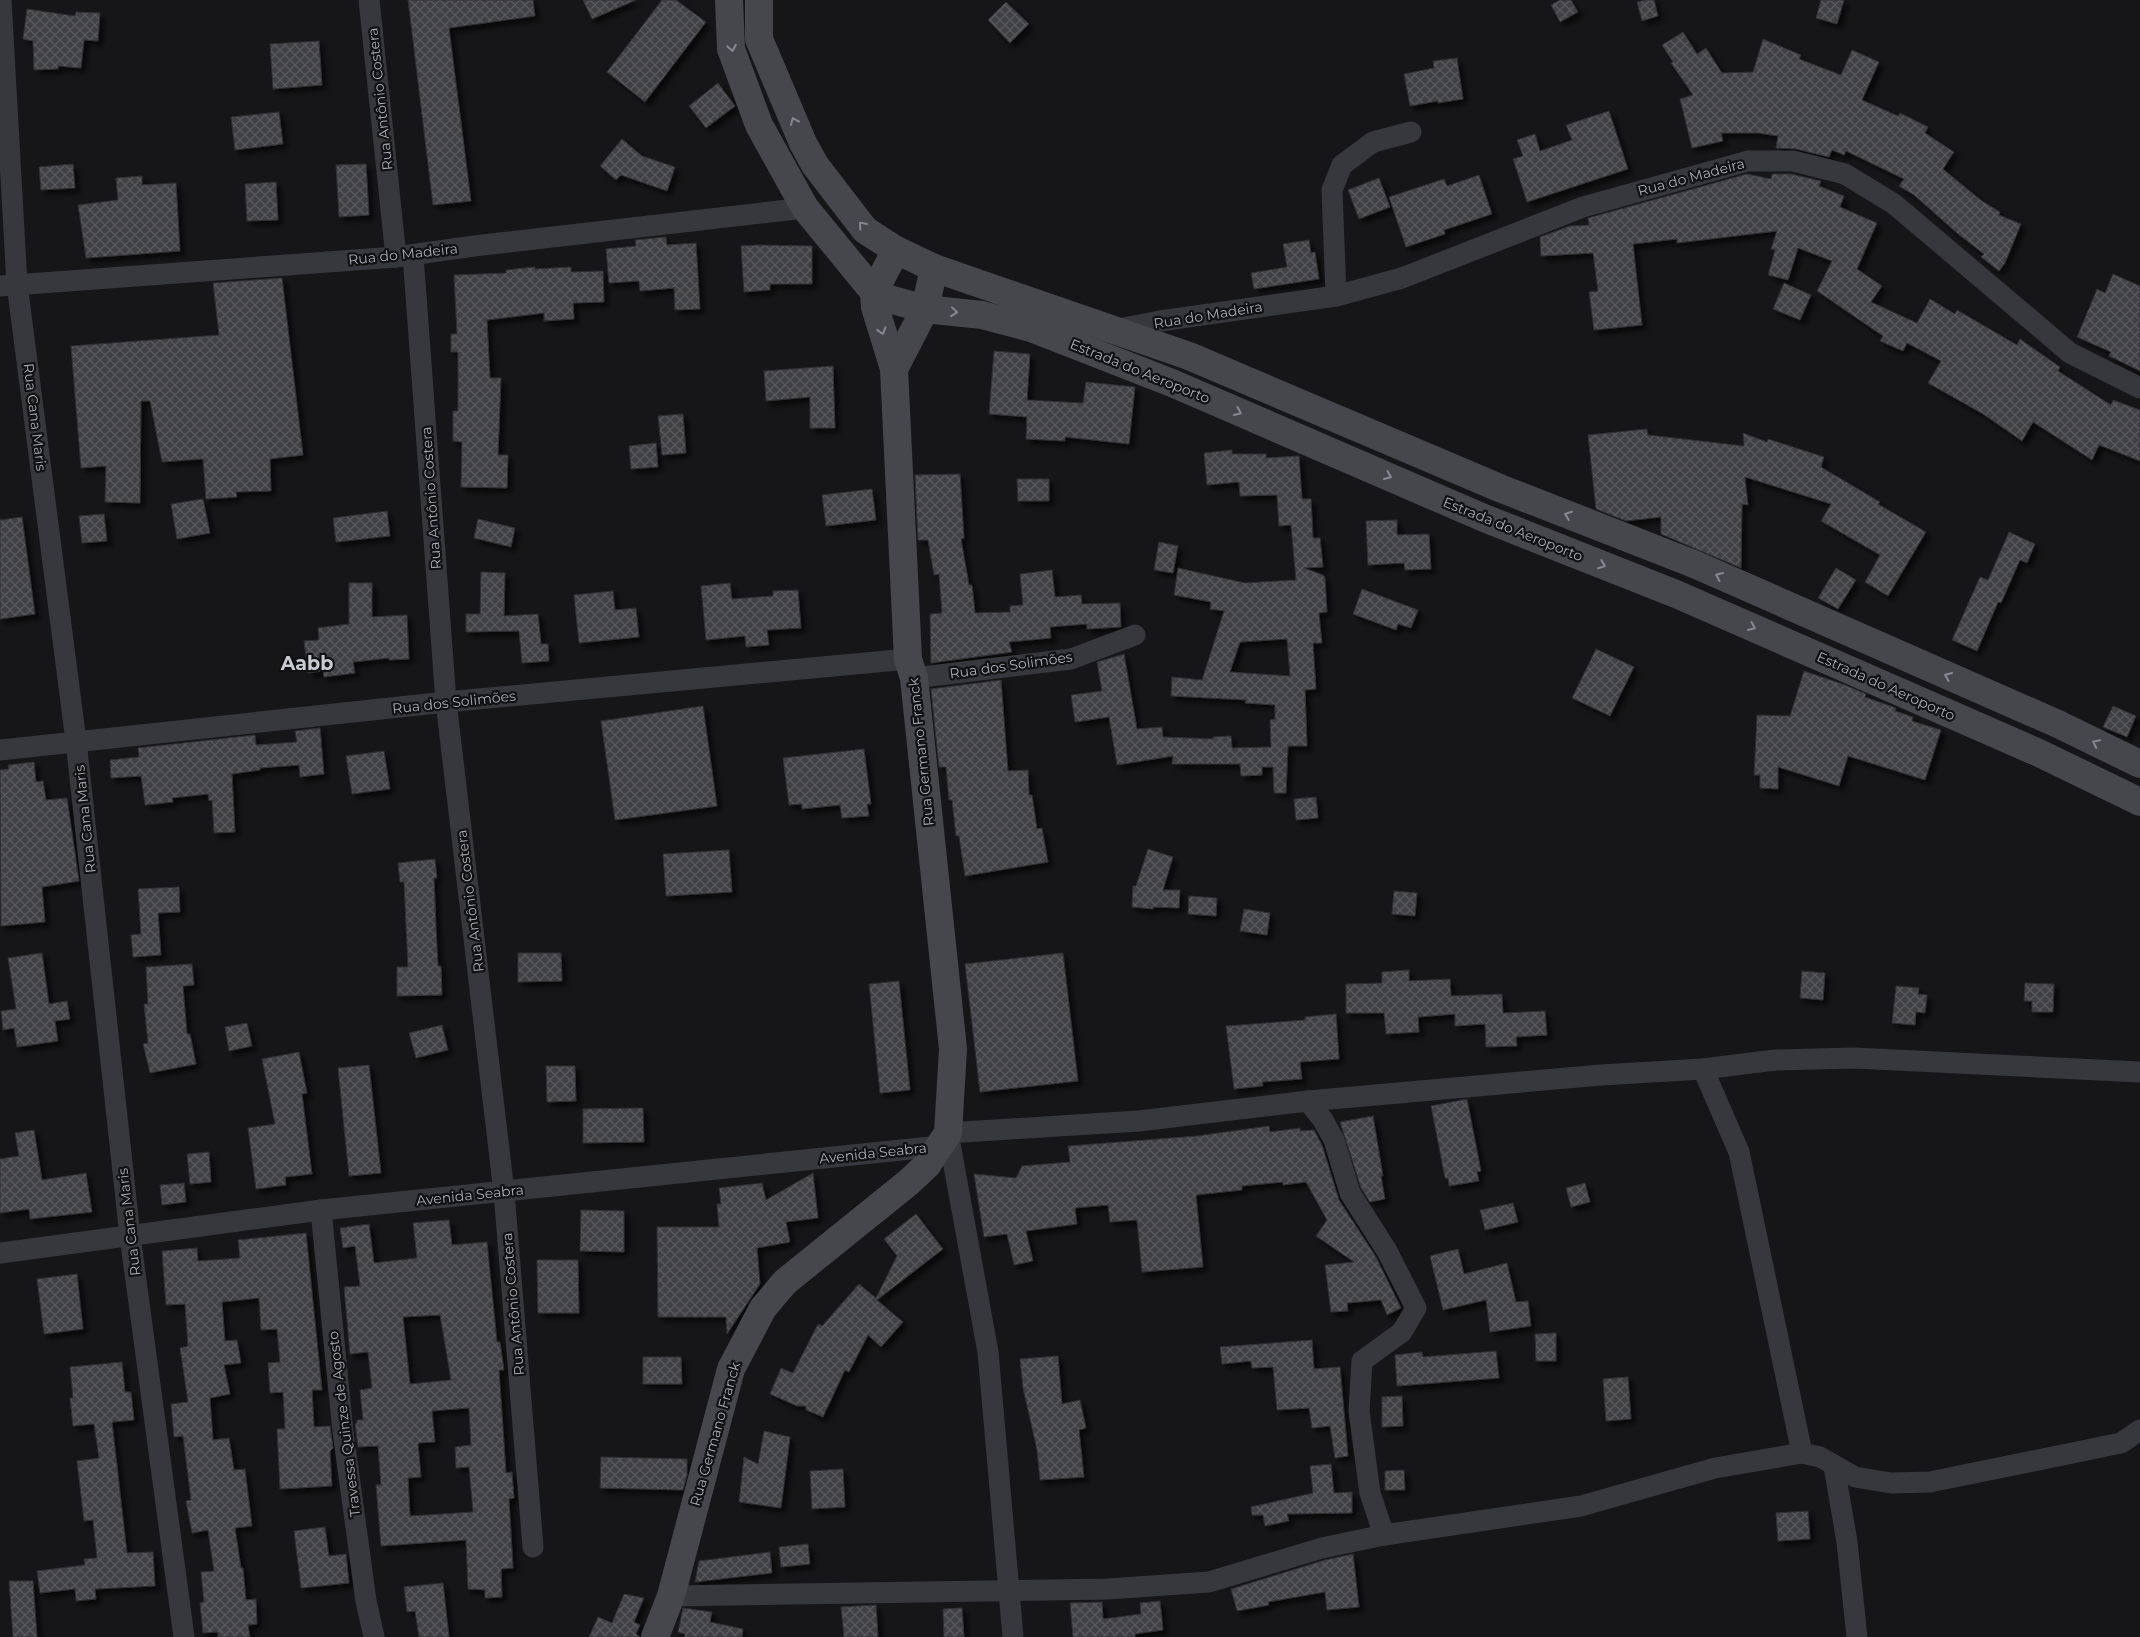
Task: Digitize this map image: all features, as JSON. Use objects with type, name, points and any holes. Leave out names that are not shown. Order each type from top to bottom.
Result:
[{"type":"main road","points":[[729,0],[731,50],[759,125],[805,208],[874,292],[896,250]]},
{"type":"main road","points":[[759,0],[759,39],[803,143],[815,165],[866,230],[896,250],[934,268]]},
{"type":"main road","name":"Estrada do Aeroporto","points":[[934,268],[1037,318],[1086,349],[1172,383],[1484,518],[1676,594],[2039,753],[2140,802]]},
{"type":"main road","name":"Rua Germano Franck","points":[[894,369],[925,308],[934,268]]},
{"type":"main road","name":"Estrada do Aeroporto","points":[[874,292],[882,297],[925,308],[982,315],[1037,318],[1114,330],[1189,356],[1502,489],[1694,564],[2058,724],[2140,764]]},
{"type":"main road","name":"Rua Germano Franck","points":[[655,1637],[671,1596],[731,1369],[763,1308],[785,1282],[909,1182],[927,1165],[944,1140],[953,1049],[911,669],[894,369],[875,307],[874,292]]},
{"type":"street","name":"Rua Cana Maris","points":[[1,0],[9,285],[76,741],[130,1236],[184,1637]]},
{"type":"street","name":"Rua Antônio Costera","points":[[369,0],[405,256],[446,702],[504,1192],[533,1547]]},
{"type":"street","points":[[1336,296],[1332,190],[1342,165],[1373,142],[1411,132]]},
{"type":"street","name":"Rua do Madeira","points":[[1086,349],[1114,330],[1160,321],[1336,296],[1402,278],[1582,207],[1748,161],[1793,161],[1845,174],[1894,204],[2070,353],[2140,388]]},
{"type":"street","name":"Rua do Madeira","points":[[9,285],[405,256],[474,246],[805,208]]},
{"type":"street","name":"Rua dos Solimões","points":[[0,750],[446,702],[1071,658],[1135,635]]},
{"type":"street","name":"Avenida Seabra","points":[[0,1254],[320,1210],[504,1192],[944,1140],[1139,1122],[1308,1101],[1601,1075],[1703,1069],[1775,1060],[1854,1058],[2140,1072]]},
{"type":"street","points":[[1703,1069],[1739,1152],[1802,1453]]},
{"type":"street","points":[[1308,1101],[1323,1120],[1334,1140],[1350,1193],[1387,1251],[1416,1308],[1402,1332],[1362,1361],[1359,1412],[1370,1493],[1384,1535]]},
{"type":"street","name":"Rua Germano Franck","points":[[944,1140],[988,1352],[1013,1637]]},
{"type":"street","name":"Travessa Quinze de Agosto","points":[[320,1210],[343,1432],[366,1601],[374,1637]]},
{"type":"street","points":[[671,1596],[1009,1589],[1108,1589],[1209,1582],[1322,1548],[1384,1535],[1580,1506],[1715,1468],[1802,1453],[1820,1457],[1855,1477],[1891,1483],[1930,1482],[2121,1443],[2140,1430]]},
{"type":"street","points":[[1834,1466],[1847,1542],[1857,1637]]},
{"type":"building","points":[[408,0],[533,0],[535,16],[449,28],[471,201],[433,205]]},
{"type":"building","points":[[583,0],[636,0],[592,19]]},
{"type":"building","points":[[662,0],[676,0],[706,22],[645,102],[607,72]]},
{"type":"building","points":[[1560,0],[1571,0],[1578,12],[1560,22],[1551,5]]},
{"type":"building","points":[[1654,0],[1658,16],[1642,21],[1637,2]]},
{"type":"building","points":[[1821,0],[1844,0],[1837,24],[1816,18]]},
{"type":"building","points":[[1006,2],[1029,24],[1010,43],[988,20]]},
{"type":"building","points":[[27,9],[75,16],[76,12],[100,13],[98,41],[84,40],[81,68],[58,66],[58,69],[34,70],[33,41],[23,39]]},
{"type":"building","points":[[1683,32],[1697,54],[1706,48],[1722,73],[1753,72],[1763,39],[1801,55],[1799,59],[1841,75],[1852,50],[1879,62],[1862,100],[1898,116],[1900,113],[1928,127],[1925,133],[1954,152],[1943,169],[1982,201],[2000,212],[1999,215],[2021,224],[2005,263],[1999,271],[1981,257],[1984,254],[1914,195],[1899,186],[1904,179],[1846,151],[1844,155],[1832,150],[1829,157],[1796,149],[1776,148],[1778,136],[1758,133],[1721,133],[1723,141],[1692,148],[1680,99],[1693,95],[1671,63],[1673,62],[1662,45]]},
{"type":"building","points":[[319,41],[322,85],[273,89],[270,44]]},
{"type":"building","points":[[1457,58],[1463,99],[1410,106],[1404,74],[1434,68],[1433,61]]},
{"type":"building","points":[[718,83],[735,106],[706,128],[689,106]]},
{"type":"building","points":[[1609,111],[1628,169],[1527,202],[1513,159],[1523,156],[1517,140],[1535,134],[1540,151],[1572,140],[1566,125]]},
{"type":"building","points":[[279,112],[283,144],[235,150],[231,117]]},
{"type":"building","points":[[622,139],[642,156],[675,167],[667,191],[621,175],[616,180],[600,166]]},
{"type":"building","points":[[73,164],[75,188],[41,190],[39,167]]},
{"type":"building","points":[[366,164],[369,215],[339,217],[336,165]]},
{"type":"building","points":[[1747,174],[1771,179],[1772,174],[1791,174],[1821,181],[1819,186],[1844,196],[1840,207],[1877,223],[1857,269],[1882,286],[1871,302],[1917,323],[1930,299],[1955,314],[1957,310],[2017,345],[2020,339],[2060,367],[2058,371],[2111,405],[2113,400],[2140,410],[2140,461],[2099,445],[2092,460],[2033,422],[2022,441],[1983,414],[1928,383],[1941,361],[1907,343],[1903,351],[1880,341],[1883,336],[1817,291],[1832,261],[1798,248],[1788,280],[1768,275],[1775,250],[1771,249],[1777,231],[1677,243],[1677,239],[1633,244],[1642,325],[1594,330],[1589,292],[1598,291],[1593,253],[1541,256],[1540,237],[1570,226],[1589,225],[1588,218]]},
{"type":"building","points":[[1479,175],[1492,214],[1444,230],[1445,234],[1406,247],[1389,197],[1444,179],[1447,186]]},
{"type":"building","points":[[142,176],[142,185],[176,183],[180,251],[86,258],[78,205],[118,200],[116,178]]},
{"type":"building","points":[[1379,178],[1390,207],[1359,219],[1348,190]]},
{"type":"building","points":[[276,182],[278,220],[247,221],[245,184]]},
{"type":"building","points":[[666,237],[667,245],[696,243],[700,309],[675,310],[674,288],[640,291],[639,281],[609,283],[606,249],[636,246],[635,240]]},
{"type":"building","points":[[1309,240],[1311,253],[1315,252],[1319,279],[1254,289],[1251,273],[1287,267],[1283,244]]},
{"type":"building","points":[[741,246],[812,246],[812,284],[770,284],[770,290],[744,292]]},
{"type":"building","points":[[535,267],[535,269],[571,267],[571,272],[603,271],[604,302],[573,303],[574,319],[544,321],[544,313],[487,320],[490,378],[501,378],[498,455],[508,455],[507,488],[461,487],[462,442],[453,441],[453,411],[458,411],[458,352],[451,352],[451,334],[457,334],[454,275],[506,273],[506,270]]},
{"type":"building","points":[[2113,274],[2140,286],[2140,371],[2109,356],[2111,352],[2077,337],[2097,289],[2105,293]]},
{"type":"building","points":[[282,278],[303,455],[270,459],[271,491],[236,492],[237,497],[206,499],[203,459],[162,462],[150,401],[141,401],[140,503],[105,502],[106,466],[81,468],[71,346],[219,335],[213,283]]},
{"type":"building","points":[[1784,283],[1811,295],[1800,320],[1773,309]]},
{"type":"building","points":[[994,351],[1030,354],[1027,400],[1083,403],[1086,382],[1135,387],[1129,444],[1065,437],[1065,441],[1026,439],[1027,417],[989,414]]},
{"type":"building","points":[[833,366],[835,428],[810,428],[810,397],[766,401],[764,371]]},
{"type":"building","points":[[683,414],[686,453],[662,455],[658,416]]},
{"type":"building","points":[[1647,429],[1648,435],[1744,446],[1743,433],[1767,442],[1768,439],[1824,457],[1821,467],[1926,532],[1888,596],[1865,582],[1880,555],[1821,521],[1831,504],[1745,477],[1748,505],[1742,504],[1741,568],[1661,534],[1661,517],[1626,521],[1596,509],[1588,435]]},
{"type":"building","points":[[656,443],[658,467],[631,469],[629,446]]},
{"type":"building","points":[[1232,450],[1232,454],[1266,454],[1266,458],[1299,456],[1302,499],[1311,499],[1313,538],[1320,538],[1323,567],[1304,568],[1323,575],[1325,578],[1327,612],[1319,613],[1322,643],[1313,643],[1316,689],[1305,690],[1307,746],[1288,746],[1286,793],[1274,793],[1273,767],[1262,767],[1262,775],[1241,776],[1240,764],[1172,764],[1173,756],[1117,765],[1109,717],[1075,722],[1071,695],[1102,691],[1097,662],[1124,654],[1137,729],[1162,727],[1163,737],[1213,739],[1213,737],[1231,736],[1232,748],[1271,747],[1270,720],[1275,719],[1275,705],[1245,703],[1246,700],[1171,696],[1172,677],[1202,680],[1224,611],[1210,609],[1211,602],[1174,595],[1178,568],[1245,583],[1296,580],[1291,525],[1279,526],[1277,495],[1240,496],[1239,482],[1207,485],[1204,453]],"holes":[[[1287,639],[1290,676],[1230,672],[1240,642]]]},
{"type":"building","points":[[960,474],[964,538],[961,539],[969,585],[972,585],[975,613],[1010,612],[1010,606],[1023,605],[1020,574],[1052,570],[1055,597],[1081,595],[1082,604],[1120,603],[1121,627],[1087,629],[1087,624],[1050,627],[1051,638],[1009,642],[1012,652],[931,663],[930,614],[942,613],[939,574],[934,575],[928,540],[918,540],[915,475]]},
{"type":"building","points":[[1017,479],[1049,479],[1049,501],[1018,501]]},
{"type":"building","points":[[872,489],[876,520],[826,526],[822,495]]},
{"type":"building","points":[[203,499],[210,533],[177,539],[171,504]]},
{"type":"building","points":[[387,511],[390,536],[336,542],[333,518]]},
{"type":"building","points":[[104,514],[107,541],[82,543],[79,516]]},
{"type":"building","points":[[22,517],[35,614],[0,619],[0,520]]},
{"type":"building","points":[[478,519],[515,528],[511,547],[474,538]]},
{"type":"building","points":[[1397,520],[1397,535],[1429,534],[1431,569],[1405,570],[1404,563],[1368,565],[1366,521]]},
{"type":"building","points":[[2009,532],[2035,544],[2027,563],[2020,560],[2001,603],[1998,602],[1977,651],[1952,640],[1980,577],[1988,580]]},
{"type":"building","points":[[1159,542],[1178,546],[1173,573],[1154,570]]},
{"type":"building","points":[[1836,568],[1856,580],[1838,609],[1818,598]]},
{"type":"building","points":[[481,572],[505,573],[504,616],[538,614],[541,644],[548,644],[549,661],[522,663],[519,631],[466,632],[466,614],[480,614]]},
{"type":"building","points":[[349,583],[372,583],[372,617],[407,615],[409,659],[389,660],[389,658],[353,662],[355,673],[324,677],[323,671],[308,673],[304,641],[319,640],[318,628],[349,624]]},
{"type":"building","points":[[730,583],[732,599],[773,596],[773,591],[798,590],[801,628],[767,630],[769,645],[746,647],[745,636],[706,640],[701,586]]},
{"type":"building","points":[[1362,589],[1418,610],[1411,628],[1398,624],[1396,630],[1353,614]]},
{"type":"building","points":[[613,591],[615,610],[636,608],[639,637],[579,643],[574,595]]},
{"type":"building","points":[[1596,649],[1634,667],[1610,716],[1572,698]]},
{"type":"building","points":[[1804,671],[1866,694],[1865,697],[1896,708],[1895,711],[1913,717],[1912,721],[1941,730],[1925,780],[1848,756],[1839,786],[1778,767],[1778,789],[1760,788],[1760,775],[1754,775],[1757,715],[1790,716]]},
{"type":"building","points":[[1001,680],[1008,771],[1028,770],[1029,795],[1032,795],[1037,829],[1042,828],[1048,862],[965,876],[959,836],[956,836],[952,800],[949,800],[946,767],[939,767],[931,689]]},
{"type":"building","points":[[703,706],[717,806],[615,820],[601,721]]},
{"type":"building","points":[[2113,706],[2136,716],[2127,737],[2103,727]]},
{"type":"building","points":[[320,728],[324,774],[300,777],[299,765],[260,768],[260,770],[232,774],[235,832],[214,833],[212,800],[209,801],[208,794],[172,798],[173,802],[145,805],[141,776],[111,778],[110,760],[139,757],[138,748],[255,735],[256,745],[297,742],[295,731]]},
{"type":"building","points":[[864,749],[871,804],[867,804],[869,816],[842,818],[840,805],[802,809],[802,804],[789,805],[783,758]]},
{"type":"building","points":[[384,751],[390,789],[352,794],[346,756]]},
{"type":"building","points":[[34,762],[36,782],[43,781],[46,800],[67,798],[79,881],[42,887],[45,922],[1,926],[0,770],[9,769],[8,765]]},
{"type":"building","points":[[1316,797],[1318,818],[1296,820],[1294,799]]},
{"type":"building","points":[[1148,849],[1173,857],[1163,890],[1180,890],[1179,908],[1153,907],[1153,909],[1132,907],[1133,886],[1136,886]]},
{"type":"building","points":[[729,850],[732,892],[666,896],[663,854]]},
{"type":"building","points":[[435,859],[437,878],[434,878],[438,966],[441,966],[442,995],[397,996],[397,967],[408,967],[404,882],[400,882],[398,863]]},
{"type":"building","points":[[179,887],[180,912],[158,913],[161,955],[133,957],[131,935],[141,934],[138,889]]},
{"type":"building","points":[[1394,891],[1417,893],[1415,916],[1392,914]]},
{"type":"building","points":[[1189,896],[1217,898],[1216,916],[1188,914]]},
{"type":"building","points":[[1244,909],[1270,913],[1267,935],[1240,931]]},
{"type":"building","points":[[42,953],[49,1004],[67,1001],[70,1019],[55,1021],[58,1041],[17,1047],[14,1028],[3,1030],[1,1011],[16,1009],[8,958]]},
{"type":"building","points":[[518,953],[561,953],[562,981],[518,982]]},
{"type":"building","points":[[1063,953],[1078,1081],[980,1092],[965,964]]},
{"type":"building","points":[[192,964],[194,985],[183,986],[187,1034],[190,1034],[196,1064],[150,1073],[143,1044],[148,1043],[144,1004],[148,1004],[146,967]]},
{"type":"building","points":[[1409,970],[1409,981],[1450,979],[1451,996],[1502,994],[1503,1013],[1545,1011],[1547,1035],[1516,1037],[1517,1046],[1486,1047],[1485,1024],[1455,1026],[1455,1014],[1418,1017],[1419,1032],[1386,1034],[1384,1013],[1346,1013],[1346,984],[1382,983],[1382,972]]},
{"type":"building","points":[[1802,971],[1825,973],[1823,1000],[1800,998]]},
{"type":"building","points":[[899,981],[910,1090],[880,1093],[869,984]]},
{"type":"building","points":[[2025,983],[2054,984],[2053,1012],[2032,1012],[2032,1001],[2024,1001]]},
{"type":"building","points":[[1896,986],[1919,988],[1918,994],[1927,995],[1925,1013],[1916,1012],[1915,1025],[1892,1023]]},
{"type":"building","points":[[1336,1014],[1339,1059],[1300,1062],[1302,1079],[1262,1082],[1263,1086],[1234,1089],[1226,1026],[1305,1020],[1305,1017]]},
{"type":"building","points":[[247,1023],[252,1046],[229,1051],[225,1027]]},
{"type":"building","points":[[442,1025],[448,1050],[416,1058],[409,1033]]},
{"type":"building","points":[[299,1052],[307,1093],[302,1094],[312,1174],[285,1177],[286,1185],[256,1189],[248,1128],[275,1124],[262,1059]]},
{"type":"building","points":[[369,1065],[381,1173],[349,1176],[338,1068]]},
{"type":"building","points":[[546,1066],[575,1066],[576,1101],[547,1102]]},
{"type":"building","points":[[1467,1099],[1481,1171],[1477,1172],[1479,1181],[1449,1186],[1448,1178],[1445,1178],[1431,1106]]},
{"type":"building","points":[[643,1108],[644,1142],[583,1143],[583,1109]]},
{"type":"building","points":[[1373,1116],[1385,1199],[1370,1202],[1361,1188],[1340,1122]]},
{"type":"building","points":[[1269,1126],[1270,1132],[1300,1128],[1300,1131],[1314,1130],[1322,1145],[1339,1200],[1376,1257],[1401,1308],[1387,1315],[1381,1300],[1347,1303],[1348,1311],[1331,1312],[1325,1265],[1354,1262],[1316,1236],[1327,1220],[1306,1182],[1283,1185],[1283,1182],[1242,1186],[1242,1190],[1196,1195],[1203,1267],[1142,1272],[1137,1220],[1110,1222],[1108,1205],[1075,1208],[1077,1224],[1026,1231],[1033,1261],[1014,1265],[1007,1234],[984,1237],[974,1174],[1016,1178],[1022,1166],[1070,1162],[1068,1146],[1197,1136]]},
{"type":"building","points":[[34,1130],[42,1180],[86,1173],[92,1212],[30,1219],[29,1209],[0,1213],[0,1159],[19,1156],[15,1133]]},
{"type":"building","points":[[209,1152],[211,1182],[190,1184],[187,1154]]},
{"type":"building","points":[[813,1173],[818,1218],[786,1222],[790,1242],[757,1248],[760,1284],[727,1334],[726,1317],[658,1317],[657,1227],[719,1227],[717,1204],[721,1204],[719,1188],[762,1183],[766,1200]]},
{"type":"building","points":[[184,1183],[186,1202],[162,1205],[160,1185]]},
{"type":"building","points":[[1585,1183],[1590,1202],[1571,1207],[1566,1188]]},
{"type":"building","points":[[1513,1203],[1518,1222],[1485,1230],[1480,1210]]},
{"type":"building","points":[[581,1210],[624,1211],[624,1252],[580,1251]]},
{"type":"building","points":[[916,1214],[943,1249],[877,1300],[903,1322],[881,1347],[868,1335],[849,1372],[845,1370],[823,1417],[806,1410],[806,1406],[797,1406],[770,1394],[781,1368],[793,1373],[818,1324],[822,1326],[859,1284],[876,1298],[897,1256],[884,1239]]},
{"type":"building","points":[[449,1220],[452,1245],[487,1242],[497,1342],[500,1342],[504,1370],[499,1370],[506,1473],[512,1472],[514,1498],[509,1499],[513,1568],[501,1569],[502,1597],[485,1598],[485,1590],[468,1589],[466,1540],[381,1546],[376,1485],[381,1485],[378,1446],[358,1447],[355,1424],[357,1420],[363,1420],[360,1390],[372,1388],[368,1352],[350,1354],[344,1287],[360,1286],[355,1246],[343,1248],[340,1228],[369,1224],[374,1263],[417,1258],[413,1223]],"holes":[[[440,1315],[451,1380],[410,1384],[403,1317]],[[469,1408],[471,1445],[455,1447],[456,1468],[469,1467],[473,1512],[410,1516],[408,1478],[421,1477],[418,1443],[435,1442],[432,1411]]]},
{"type":"building","points":[[306,1233],[322,1390],[312,1390],[314,1427],[330,1426],[333,1448],[330,1451],[332,1486],[280,1489],[277,1429],[285,1429],[283,1392],[270,1393],[268,1363],[280,1362],[277,1329],[261,1330],[259,1298],[222,1302],[225,1341],[237,1340],[241,1363],[224,1365],[230,1394],[210,1398],[213,1440],[229,1438],[234,1470],[245,1469],[252,1526],[235,1528],[241,1568],[243,1568],[246,1600],[256,1599],[257,1624],[248,1625],[250,1637],[218,1637],[218,1632],[203,1633],[200,1603],[204,1602],[201,1572],[214,1571],[208,1530],[192,1533],[186,1501],[191,1500],[183,1436],[174,1437],[171,1404],[188,1402],[180,1348],[188,1346],[185,1304],[166,1305],[162,1251],[197,1248],[198,1261],[240,1258],[238,1240]]},
{"type":"building","points":[[1458,1249],[1464,1274],[1507,1263],[1516,1302],[1528,1301],[1531,1326],[1490,1332],[1486,1300],[1443,1310],[1430,1256]]},
{"type":"building","points":[[537,1260],[578,1260],[579,1313],[538,1313]]},
{"type":"building","points":[[77,1274],[83,1329],[44,1334],[37,1279]]},
{"type":"building","points":[[1556,1333],[1556,1361],[1536,1361],[1535,1334]]},
{"type":"building","points":[[1312,1340],[1314,1369],[1340,1367],[1348,1456],[1335,1458],[1330,1426],[1312,1428],[1309,1408],[1277,1410],[1273,1367],[1252,1368],[1251,1361],[1222,1364],[1220,1347]]},
{"type":"building","points":[[1496,1351],[1499,1378],[1397,1386],[1395,1355],[1422,1352],[1423,1357]]},
{"type":"building","points":[[1058,1356],[1062,1404],[1080,1400],[1086,1428],[1079,1430],[1084,1477],[1040,1480],[1037,1450],[1023,1388],[1020,1359]]},
{"type":"building","points":[[643,1357],[681,1357],[682,1384],[643,1384]]},
{"type":"building","points":[[122,1362],[125,1392],[131,1392],[134,1420],[112,1422],[127,1553],[153,1552],[155,1586],[95,1589],[96,1599],[76,1601],[75,1589],[40,1593],[37,1571],[85,1565],[84,1559],[97,1558],[93,1520],[84,1521],[77,1461],[99,1458],[94,1424],[73,1426],[70,1398],[73,1398],[70,1367]]},
{"type":"building","points":[[1628,1377],[1631,1419],[1606,1421],[1603,1379]]},
{"type":"building","points":[[1402,1396],[1403,1426],[1382,1427],[1382,1397]]},
{"type":"building","points":[[764,1431],[790,1437],[781,1508],[739,1502],[744,1457],[758,1464]]},
{"type":"building","points":[[601,1457],[687,1459],[687,1475],[683,1490],[600,1488]]},
{"type":"building","points":[[1331,1464],[1334,1493],[1352,1492],[1352,1513],[1287,1514],[1289,1521],[1265,1526],[1263,1515],[1252,1515],[1251,1507],[1313,1493],[1310,1466]]},
{"type":"building","points":[[843,1469],[845,1507],[812,1509],[810,1471]]},
{"type":"building","points":[[1404,1470],[1405,1490],[1385,1490],[1385,1471]]},
{"type":"building","points":[[1808,1511],[1810,1539],[1778,1541],[1776,1513]]},
{"type":"building","points":[[325,1527],[329,1556],[346,1554],[349,1583],[301,1588],[294,1531]]},
{"type":"building","points":[[808,1544],[810,1564],[781,1567],[779,1547]]},
{"type":"building","points":[[770,1552],[772,1573],[695,1582],[699,1561]]},
{"type":"building","points":[[1353,1554],[1359,1607],[1327,1610],[1325,1592],[1268,1602],[1269,1605],[1237,1611],[1231,1589],[1325,1560]]},
{"type":"building","points":[[9,1581],[33,1581],[37,1637],[13,1637]]},
{"type":"building","points":[[443,1583],[449,1637],[419,1637],[415,1611],[407,1612],[404,1587]]},
{"type":"building","points":[[624,1594],[644,1598],[634,1622],[640,1625],[636,1634],[640,1637],[589,1637],[598,1617],[612,1623]]},
{"type":"building","points":[[1160,1601],[1163,1630],[1135,1634],[1135,1637],[1073,1637],[1070,1603],[1102,1602],[1103,1619],[1141,1614],[1140,1603]]},
{"type":"building","points":[[876,1605],[878,1637],[844,1637],[841,1607]]},
{"type":"building","points":[[683,1608],[712,1612],[710,1622],[743,1629],[742,1637],[684,1637],[685,1634],[678,1632]]},
{"type":"building","points":[[962,1608],[964,1637],[944,1637],[943,1609]]},
{"type":"district","name":"Aabb","points":[[307,663]]}]
